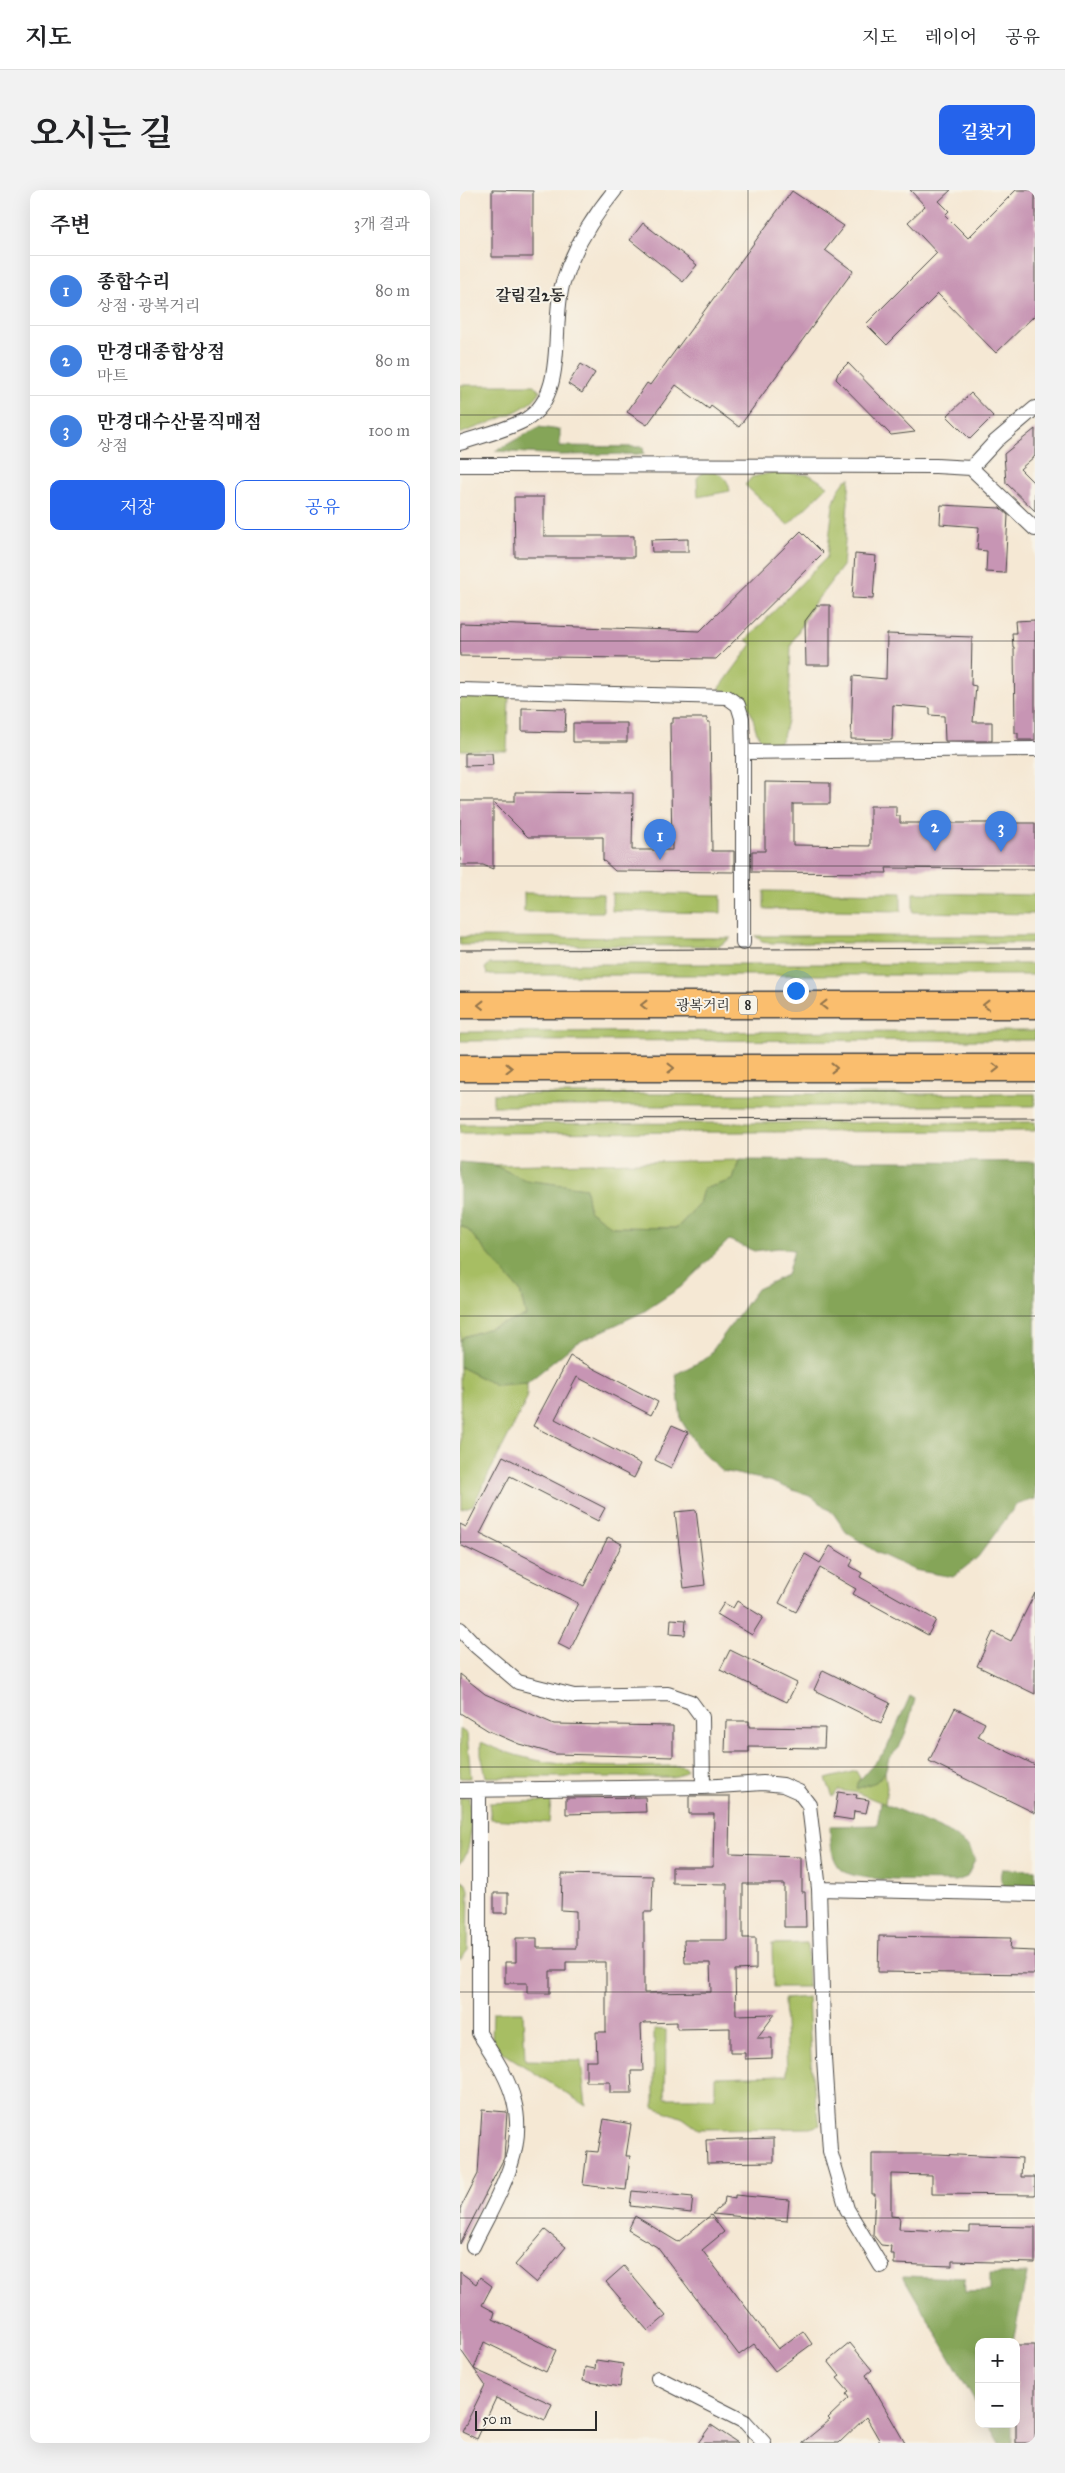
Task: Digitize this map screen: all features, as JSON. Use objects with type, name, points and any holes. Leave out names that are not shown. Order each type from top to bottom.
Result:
[{"type":"highway","name":"광복거리","points":[[460,1005],[1035,1004]]},
{"type":"highway","points":[[460,1068],[1035,1068]]},
{"type":"street","points":[[460,443],[526,420],[545,401],[554,378],[562,284],[576,246],[615,190]]},
{"type":"street","points":[[971,468],[996,441],[1035,408]]},
{"type":"street","points":[[460,465],[936,466],[971,468],[1035,529]]},
{"type":"street","points":[[460,690],[727,697],[738,705],[742,718],[743,752],[743,943]]},
{"type":"street","points":[[743,752],[1035,749]]},
{"type":"street","points":[[460,1629],[477,1647],[518,1682],[574,1696],[668,1694],[691,1702],[702,1717],[703,1787]]},
{"type":"street","points":[[460,1790],[703,1787],[763,1783],[783,1785],[799,1792],[809,1805],[818,1889],[824,2058],[830,2151],[847,2209],[881,2266]]},
{"type":"street","points":[[473,2246],[512,2166],[517,2139],[515,2102],[499,2065],[479,2033],[479,1790]]},
{"type":"street","points":[[818,1889],[1035,1894]]},
{"type":"street","points":[[658,2378],[745,2422],[764,2443]]},
{"type":"green space","points":[[460,385],[534,385],[540,391],[527,405],[516,411],[460,434]]},
{"type":"green space","points":[[539,427],[560,430],[560,446],[643,447],[644,454],[560,455],[495,451]]},
{"type":"green space","points":[[709,470],[724,477],[730,491],[698,497],[697,478],[703,472]]},
{"type":"green space","points":[[775,472],[810,475],[828,486],[788,525],[745,485],[752,477]]},
{"type":"green space","points":[[850,478],[843,566],[810,609],[791,645],[789,712],[783,737],[778,745],[767,746],[758,735],[753,717],[745,705],[735,697],[719,689],[752,644],[746,640],[827,557],[833,505],[838,491],[845,481]]},
{"type":"green space","points":[[460,694],[509,696],[507,751],[460,750]]},
{"type":"green space","points":[[764,891],[901,893],[901,911],[764,909]]},
{"type":"green space","points":[[524,893],[603,894],[603,912],[524,912]]},
{"type":"green space","points":[[612,893],[721,895],[721,913],[612,911]]},
{"type":"green space","points":[[913,893],[1035,895],[1035,914],[913,912]]},
{"type":"green space","points":[[755,936],[1035,936],[1035,943],[771,943],[762,941]]},
{"type":"green space","points":[[460,937],[731,938],[719,946],[460,945]]},
{"type":"green space","points":[[490,964],[1035,964],[1035,975],[490,975],[487,974],[485,968]]},
{"type":"green space","points":[[1035,1031],[1035,1040],[460,1041],[460,1032]]},
{"type":"green space","points":[[493,1094],[1035,1094],[1035,1106],[493,1106]]},
{"type":"green space","points":[[1035,1122],[1035,1131],[460,1133],[460,1124]]},
{"type":"green space","points":[[739,1160],[733,1180],[703,1189],[699,1204],[677,1228],[612,1227],[589,1210],[585,1188],[525,1180],[494,1165]]},
{"type":"green space","points":[[739,1160],[1035,1162],[1035,1499],[1016,1505],[978,1557],[953,1577],[914,1570],[876,1552],[846,1532],[833,1513],[812,1497],[766,1480],[722,1471],[698,1448],[681,1420],[676,1374],[707,1358],[757,1289],[787,1275],[794,1250],[779,1248],[754,1251],[729,1240],[681,1287],[643,1312],[575,1344],[527,1383],[496,1385],[460,1367],[460,1341],[463,1337],[526,1316],[520,1291],[468,1230],[460,1225],[460,1162],[494,1165],[525,1180],[586,1188],[589,1210],[612,1227],[677,1228],[699,1204],[703,1189],[733,1180]]},
{"type":"green space","points":[[460,1225],[468,1230],[520,1291],[526,1317],[463,1337],[460,1341]]},
{"type":"green space","points":[[460,1367],[496,1385],[527,1383],[527,1399],[473,1505],[462,1509]]},
{"type":"green space","points":[[910,1696],[915,1699],[907,1729],[899,1748],[889,1758],[885,1772],[876,1782],[856,1789],[857,1783],[886,1750]]},
{"type":"green space","points":[[460,1729],[467,1734],[471,1778],[460,1778]]},
{"type":"green space","points":[[481,1742],[505,1752],[555,1763],[605,1767],[682,1766],[687,1769],[677,1776],[668,1777],[486,1777],[481,1754]]},
{"type":"green space","points":[[856,1771],[860,1778],[857,1783],[876,1782],[885,1772],[887,1788],[885,1804],[858,1793],[838,1790],[833,1797],[826,1779]]},
{"type":"green space","points":[[469,1797],[470,1840],[465,1856],[460,1864],[460,1798]]},
{"type":"green space","points":[[551,1801],[549,1823],[491,1819],[489,1803]]},
{"type":"green space","points":[[881,1802],[948,1832],[969,1847],[975,1860],[967,1877],[956,1881],[878,1879],[850,1874],[842,1870],[833,1855],[830,1826],[877,1825]]},
{"type":"green space","points":[[1002,1869],[1035,1870],[1035,1889],[1006,1889],[1001,1880]]},
{"type":"green space","points":[[460,1880],[467,1884],[469,1890],[468,1950],[460,1960]]},
{"type":"green space","points":[[807,1943],[808,1987],[773,1987],[772,1944]]},
{"type":"green space","points":[[808,1997],[812,2076],[820,2125],[810,2128],[698,2129],[683,2118],[654,2107],[654,2029],[666,2030],[665,2098],[715,2098],[715,2077],[787,2075],[784,1999]]},
{"type":"green space","points":[[493,2012],[523,2012],[525,2060],[581,2061],[586,2106],[499,2050],[492,2041]]},
{"type":"green space","points":[[1027,2273],[1014,2338],[975,2338],[975,2401],[903,2276],[964,2278],[965,2292],[990,2291],[990,2274]]},
{"type":"green space","points":[[990,2428],[1012,2428],[1012,2443],[999,2443]]},
{"type":"building","points":[[492,190],[533,191],[533,257],[492,257]]},
{"type":"building","points":[[910,190],[951,190],[939,201],[949,211],[945,215],[968,238],[1016,190],[1035,190],[1035,315],[996,353],[938,294],[887,345],[866,324],[937,253],[908,222],[925,206]]},
{"type":"building","points":[[792,191],[844,226],[825,250],[853,271],[739,427],[711,406],[709,409],[676,385],[647,425],[627,412],[647,383],[650,385]]},
{"type":"building","points":[[643,223],[697,265],[683,282],[630,240]]},
{"type":"building","points":[[848,363],[915,432],[891,435],[836,379],[838,373]]},
{"type":"building","points":[[581,364],[595,373],[582,393],[568,384]]},
{"type":"building","points":[[971,393],[993,416],[970,439],[947,416]]},
{"type":"building","points":[[1035,429],[1035,456],[1020,469],[1035,484],[1035,511],[1006,483],[1004,454]]},
{"type":"building","points":[[514,497],[544,497],[544,536],[634,536],[634,557],[515,557]]},
{"type":"building","points":[[941,505],[1000,508],[1008,515],[1005,573],[986,572],[987,551],[977,550],[979,527],[940,524]]},
{"type":"building","points":[[801,531],[823,553],[716,659],[460,656],[460,623],[700,631]]},
{"type":"building","points":[[688,539],[688,552],[652,552],[651,540]]},
{"type":"building","points":[[855,554],[876,556],[873,599],[852,598]]},
{"type":"building","points":[[817,605],[830,605],[830,665],[806,665],[805,621]]},
{"type":"building","points":[[1035,620],[1035,740],[1018,740],[1018,733],[1015,733],[1014,647],[1012,633],[1016,633],[1015,621]]},
{"type":"building","points":[[887,634],[972,637],[971,685],[976,686],[973,722],[992,722],[992,741],[945,741],[944,716],[930,715],[930,708],[893,705],[892,740],[851,739],[853,676],[886,679]]},
{"type":"building","points":[[522,708],[566,709],[565,732],[522,731]]},
{"type":"building","points":[[673,718],[707,718],[707,722],[710,722],[712,851],[734,851],[734,872],[615,871],[603,860],[603,837],[528,837],[493,802],[493,869],[483,865],[460,865],[460,801],[515,801],[515,792],[633,793],[632,850],[672,850],[670,723],[673,723]]},
{"type":"building","points":[[573,723],[627,723],[627,742],[573,742]]},
{"type":"building","points":[[465,753],[492,753],[493,765],[465,766]]},
{"type":"building","points":[[765,782],[830,783],[830,804],[793,804],[793,845],[870,846],[870,806],[896,806],[896,816],[900,816],[900,823],[1035,823],[1035,869],[886,868],[887,873],[752,872],[752,851],[765,851]]},
{"type":"building","points":[[570,1356],[658,1402],[651,1415],[577,1377],[555,1419],[641,1464],[634,1478],[533,1426]]},
{"type":"building","points":[[672,1425],[688,1432],[671,1468],[655,1460]]},
{"type":"building","points":[[503,1456],[605,1508],[598,1521],[510,1476],[480,1534],[584,1586],[608,1537],[622,1544],[570,1650],[558,1644],[578,1603],[460,1545],[460,1524],[466,1527]]},
{"type":"building","points":[[696,1510],[705,1585],[684,1588],[675,1512]]},
{"type":"building","points":[[830,1546],[853,1560],[850,1566],[862,1573],[860,1577],[936,1620],[928,1635],[853,1594],[856,1589],[820,1568],[796,1612],[779,1603],[805,1554],[820,1563]]},
{"type":"building","points":[[1035,1593],[1035,1694],[977,1666],[993,1632],[1011,1641]]},
{"type":"building","points":[[737,1601],[763,1617],[752,1635],[717,1614],[724,1603],[733,1608]]},
{"type":"building","points":[[671,1619],[686,1620],[685,1635],[670,1634]]},
{"type":"building","points":[[730,1650],[797,1683],[787,1702],[720,1670]]},
{"type":"building","points":[[823,1670],[890,1703],[881,1723],[814,1690]]},
{"type":"building","points":[[460,1674],[485,1694],[554,1724],[673,1726],[673,1757],[555,1754],[519,1744],[489,1731],[460,1713]]},
{"type":"building","points":[[955,1708],[985,1723],[978,1737],[1035,1765],[1035,1813],[929,1761]]},
{"type":"building","points":[[726,1721],[749,1721],[749,1727],[825,1728],[824,1748],[749,1747],[749,1752],[725,1752]]},
{"type":"building","points":[[838,1792],[857,1795],[856,1798],[869,1800],[866,1813],[854,1811],[853,1820],[834,1817]]},
{"type":"building","points":[[689,1796],[730,1796],[729,1855],[802,1857],[802,1892],[805,1892],[806,1927],[784,1927],[784,1884],[743,1884],[743,1938],[756,1938],[756,1969],[735,1970],[736,2015],[775,2014],[757,2038],[772,2038],[772,2058],[745,2059],[745,2053],[730,2053],[730,2028],[677,2029],[677,2022],[644,2023],[641,2025],[643,2071],[631,2071],[632,2093],[610,2093],[610,2082],[586,2082],[586,2061],[597,2061],[596,2032],[606,2032],[606,1962],[566,1962],[566,1971],[550,1971],[550,1993],[527,1993],[527,1983],[505,1983],[505,1962],[516,1962],[516,1938],[537,1938],[537,1948],[576,1948],[576,1911],[561,1910],[562,1874],[653,1876],[652,1912],[644,1912],[644,1993],[711,1992],[710,1963],[685,1963],[684,1940],[727,1940],[727,1884],[672,1883],[672,1867],[713,1867],[714,1814],[689,1814]]},
{"type":"building","points":[[645,1797],[646,1812],[566,1814],[566,1798]]},
{"type":"building","points":[[494,1893],[508,1893],[508,1913],[494,1913]]},
{"type":"building","points":[[879,1936],[1011,1938],[1010,1950],[1035,1951],[1035,1974],[878,1972]]},
{"type":"building","points":[[482,2110],[507,2112],[504,2158],[460,2244],[460,2209],[478,2174]]},
{"type":"building","points":[[604,2119],[631,2124],[626,2156],[630,2156],[626,2190],[583,2185],[587,2151],[598,2152]]},
{"type":"building","points":[[774,2138],[774,2162],[707,2163],[706,2140]]},
{"type":"building","points":[[872,2154],[937,2154],[1022,2158],[1021,2177],[1035,2177],[1035,2195],[932,2194],[932,2175],[891,2174],[891,2216],[900,2217],[899,2229],[970,2232],[970,2226],[1035,2227],[1035,2263],[952,2261],[952,2266],[894,2264],[894,2254],[890,2254],[891,2246],[881,2245],[873,2235],[875,2194],[872,2194]]},
{"type":"building","points":[[632,2191],[693,2197],[691,2213],[630,2206]]},
{"type":"building","points":[[735,2195],[789,2200],[787,2221],[712,2214],[724,2204],[725,2197],[735,2199]]},
{"type":"building","points":[[711,2215],[724,2232],[702,2250],[778,2349],[803,2331],[812,2344],[775,2371],[754,2344],[739,2355],[657,2247],[628,2230],[635,2216],[678,2242]]},
{"type":"building","points":[[545,2230],[566,2247],[536,2283],[515,2265]]},
{"type":"building","points":[[624,2266],[666,2316],[648,2331],[606,2282]]},
{"type":"building","points":[[460,2272],[476,2284],[480,2277],[492,2286],[482,2305],[495,2312],[493,2319],[556,2350],[546,2372],[484,2342],[474,2369],[460,2349]]},
{"type":"building","points":[[850,2343],[872,2370],[866,2375],[905,2443],[881,2443],[866,2417],[839,2443],[802,2443],[830,2420],[828,2418],[849,2398],[846,2394],[849,2392],[837,2378],[840,2376],[828,2361]]},
{"type":"building","points":[[1020,2345],[1035,2345],[1035,2443],[1016,2443],[1016,2428],[1020,2428]]},
{"type":"building","points":[[596,2360],[623,2364],[620,2387],[583,2381],[585,2367],[595,2369]]},
{"type":"building","points":[[474,2369],[552,2404],[545,2420],[496,2398],[477,2439],[462,2432],[485,2385]]},
{"type":"building","points":[[711,2425],[738,2443],[698,2443]]},
{"type":"tram line","points":[[460,950],[1035,948]]},
{"type":"tram line","points":[[460,1119],[1035,1118]]},
{"type":"place","name":"만경대종합상점","points":[[935,851]]},
{"type":"place","name":"만경대수산물직매점","points":[[1001,852]]},
{"type":"place","name":"종합수리","points":[[660,860]]},
{"type":"district","name":"갈림길2동","points":[[530,295]]}]
